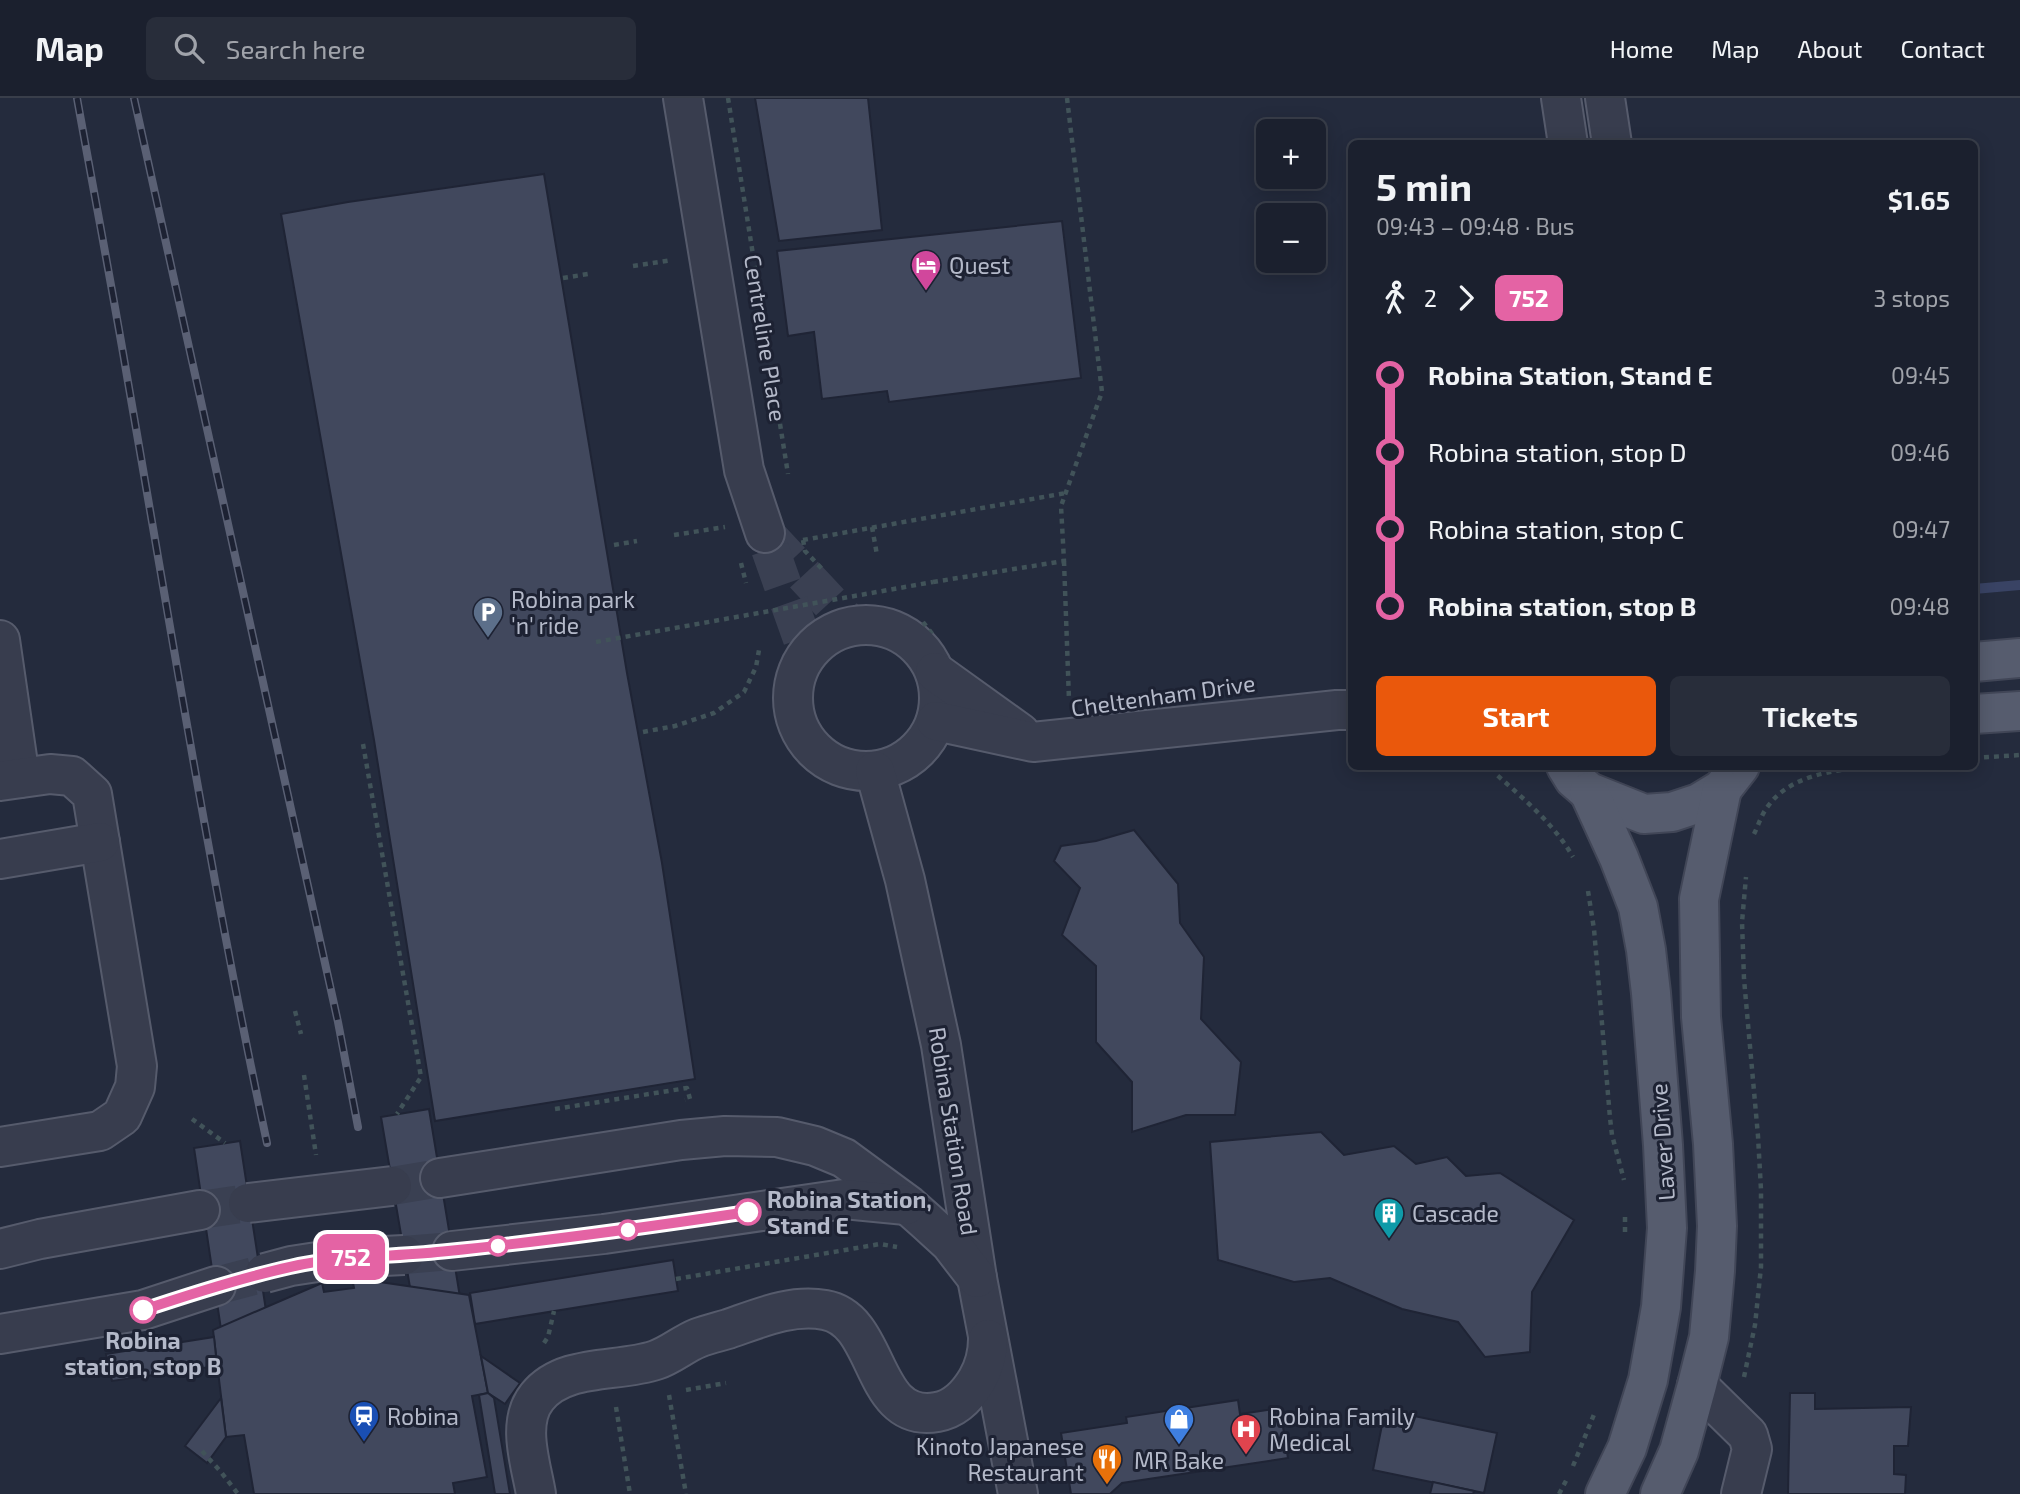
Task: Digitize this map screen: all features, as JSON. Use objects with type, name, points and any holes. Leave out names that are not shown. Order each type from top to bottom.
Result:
[{"type":"main road","points":[[1978,662],[2020,658]]},
{"type":"main road","points":[[1978,714],[2020,710]]},
{"type":"main road","points":[[1577,779],[1644,814],[1672,812],[1699,803],[1730,778]]},
{"type":"main road","points":[[1660,1494],[1679,1451],[1709,1337],[1717,1226],[1701,1005],[1699,899],[1730,778]]},
{"type":"main road","name":"Laver Drive","points":[[1577,779],[1619,859],[1638,907],[1651,993],[1667,1228],[1661,1307],[1647,1380],[1627,1448],[1605,1494]]},
{"type":"street","name":"Centreline Place","points":[[683,98],[744,470],[766,529]]},
{"type":"street","points":[[1561,98],[1567,140]]},
{"type":"street","points":[[1605,98],[1611,140]]},
{"type":"street","points":[[852,626],[882,626],[912,640],[929,659],[936,656],[940,697],[936,721],[916,752],[894,766],[876,771],[850,769],[821,757],[797,725],[792,708],[793,683],[807,653],[826,636],[852,626]]},
{"type":"street","points":[[0,640],[10,780],[50,774],[72,776],[92,794],[137,1066],[135,1087],[121,1116],[100,1131],[0,1147]]},
{"type":"street","points":[[936,656],[1033,742]]},
{"type":"street","name":"Cheltenham Drive","points":[[936,721],[1033,742],[1348,710]]},
{"type":"street","name":"Robina Station Road","points":[[876,771],[905,880],[941,1045],[977,1278],[1018,1494]]},
{"type":"street","points":[[0,859],[100,842]]},
{"type":"street","points":[[440,1178],[681,1140],[725,1136],[777,1137],[815,1146],[844,1158],[908,1205],[950,1243],[977,1278]]},
{"type":"street","points":[[248,1203],[392,1185]]},
{"type":"street","points":[[452,1251],[604,1234],[844,1199],[908,1205]]},
{"type":"street","points":[[0,1249],[40,1239],[200,1210]]},
{"type":"street","points":[[265,1273],[342,1258],[404,1255]]},
{"type":"street","points":[[0,1334],[143,1310],[216,1286]]},
{"type":"street","points":[[536,1494],[527,1444],[528,1414],[536,1398],[544,1390],[574,1375],[654,1360],[696,1339],[750,1320],[796,1308],[818,1308],[842,1315],[851,1323],[863,1340],[884,1385],[902,1404],[914,1412],[938,1412],[960,1402],[971,1389],[985,1361],[988,1334]]},
{"type":"street","points":[[1698,1385],[1748,1435],[1752,1449],[1741,1494]]},
{"type":"path","name":"Centreline Place","points":[[728,98],[790,484]]},
{"type":"path","points":[[1067,98],[1102,392],[1061,506],[1069,709]]},
{"type":"path","points":[[633,266],[684,259]]},
{"type":"path","points":[[564,278],[588,274]]},
{"type":"path","points":[[674,535],[766,529],[803,540],[1066,492]]},
{"type":"path","points":[[872,527],[877,555]]},
{"type":"path","points":[[803,540],[805,551],[823,570]]},
{"type":"path","points":[[614,545],[637,541]]},
{"type":"path","points":[[596,642],[1064,561]]},
{"type":"path","points":[[923,622],[936,656]]},
{"type":"path","points":[[643,732],[675,726],[714,713],[744,692],[756,667],[759,650]]},
{"type":"path","points":[[363,744],[421,1077],[397,1114]]},
{"type":"path","points":[[1978,758],[2020,755]]},
{"type":"path","points":[[1496,770],[1497,775],[1551,825],[1579,867]]},
{"type":"path","points":[[1765,810],[1777,795],[1801,780],[1839,770]]},
{"type":"path","points":[[1587,887],[1594,929],[1612,1135],[1625,1181]]},
{"type":"path","points":[[295,1011],[301,1034]]},
{"type":"path","points":[[304,1076],[316,1155]]},
{"type":"path","points":[[555,1109],[687,1088],[690,1099],[677,1101]]},
{"type":"path","points":[[192,1119],[225,1143]]},
{"type":"path","points":[[1625,1209],[1625,1236]]},
{"type":"path","points":[[686,1494],[669,1393],[726,1383]]},
{"type":"path","points":[[616,1407],[630,1494]]},
{"type":"path","points":[[1559,1494],[1597,1407]]},
{"type":"path","points":[[202,1451],[238,1494]]},
{"type":"building","points":[[755,98],[868,98],[882,230],[779,241]]},
{"type":"building","name":"Robina park 'n' ride","points":[[544,174],[627,673],[662,863],[695,1079],[435,1121],[374,740],[281,214]]},
{"type":"building","name":"Quest","points":[[1062,221],[1081,378],[889,402],[887,391],[822,399],[814,332],[788,336],[777,251]]},
{"type":"building","points":[[1134,830],[1178,884],[1180,923],[1204,957],[1201,1019],[1241,1062],[1235,1115],[1186,1115],[1132,1132],[1132,1082],[1096,1042],[1096,966],[1062,935],[1080,888],[1054,861],[1061,846],[1096,841]]},
{"type":"building","points":[[429,1109],[460,1297],[413,1305],[381,1117]]},
{"type":"building","name":"Cascade","points":[[1321,1132],[1344,1155],[1394,1146],[1416,1164],[1447,1157],[1466,1176],[1500,1173],[1574,1220],[1532,1292],[1530,1352],[1485,1357],[1458,1322],[1402,1309],[1330,1278],[1294,1282],[1218,1260],[1210,1142]]},
{"type":"building","points":[[240,1141],[269,1330],[222,1336],[194,1148]]},
{"type":"building","points":[[673,1260],[678,1291],[475,1324],[470,1293]]},
{"type":"building","points":[[352,1278],[469,1295],[488,1393],[472,1396],[487,1477],[453,1483],[455,1494],[254,1494],[244,1435],[226,1437],[213,1330],[322,1283],[324,1292],[354,1288]]},
{"type":"building","points":[[214,1337],[217,1366],[112,1381],[106,1354]]},
{"type":"building","points":[[481,1356],[520,1383],[505,1404],[488,1393]]},
{"type":"building","points":[[488,1393],[494,1398],[510,1494],[495,1494],[479,1395]]},
{"type":"building","points":[[1790,1393],[1815,1393],[1815,1409],[1911,1407],[1908,1446],[1894,1446],[1894,1474],[1906,1475],[1905,1494],[1788,1494]]},
{"type":"building","points":[[221,1398],[226,1437],[207,1463],[185,1446]]},
{"type":"building","points":[[1238,1400],[1240,1414],[1280,1408],[1288,1458],[1122,1483],[1110,1494],[1071,1494],[1061,1433],[1127,1423],[1126,1417]]},
{"type":"building","points":[[1385,1410],[1497,1433],[1484,1493],[1373,1470]]},
{"type":"building","points":[[1433,1482],[1474,1491],[1473,1494],[1430,1494]]},
{"type":"waterway","points":[[1978,589],[2020,585]]},
{"type":"tunnel","points":[[765,533],[852,626]]},
{"type":"tunnel","points":[[770,549],[807,653]]},
{"type":"tunnel","points":[[392,1186],[440,1178]]},
{"type":"tunnel","points":[[200,1210],[248,1203]]},
{"type":"tunnel","points":[[404,1255],[452,1251]]},
{"type":"tunnel","points":[[216,1286],[265,1273]]},
{"type":"railway","points":[[77,98],[211,858],[267,1143]]},
{"type":"railway","points":[[134,98],[338,1022],[358,1127]]},
{"type":"bus line","name":"752","points":[[143,1310],[216,1286],[291,1266],[342,1258],[421,1254],[604,1234],[748,1212]]},
{"type":"place","name":"Quest","points":[[926,292]]},
{"type":"place","name":"Robina park 'n' ride","points":[[488,639]]},
{"type":"place","name":"Robina Station, Stand E","points":[[748,1212]]},
{"type":"place","name":"Cascade","points":[[1389,1240]]},
{"type":"place","name":"Robina station, stop B","points":[[143,1310]]},
{"type":"place","name":"Robina","points":[[364,1443]]},
{"type":"place","name":"MR Bake","points":[[1179,1446]]},
{"type":"place","name":"Robina Family Medical","points":[[1246,1456]]},
{"type":"place","name":"Kinoto Japanese Restaurant","points":[[1107,1486]]}]
